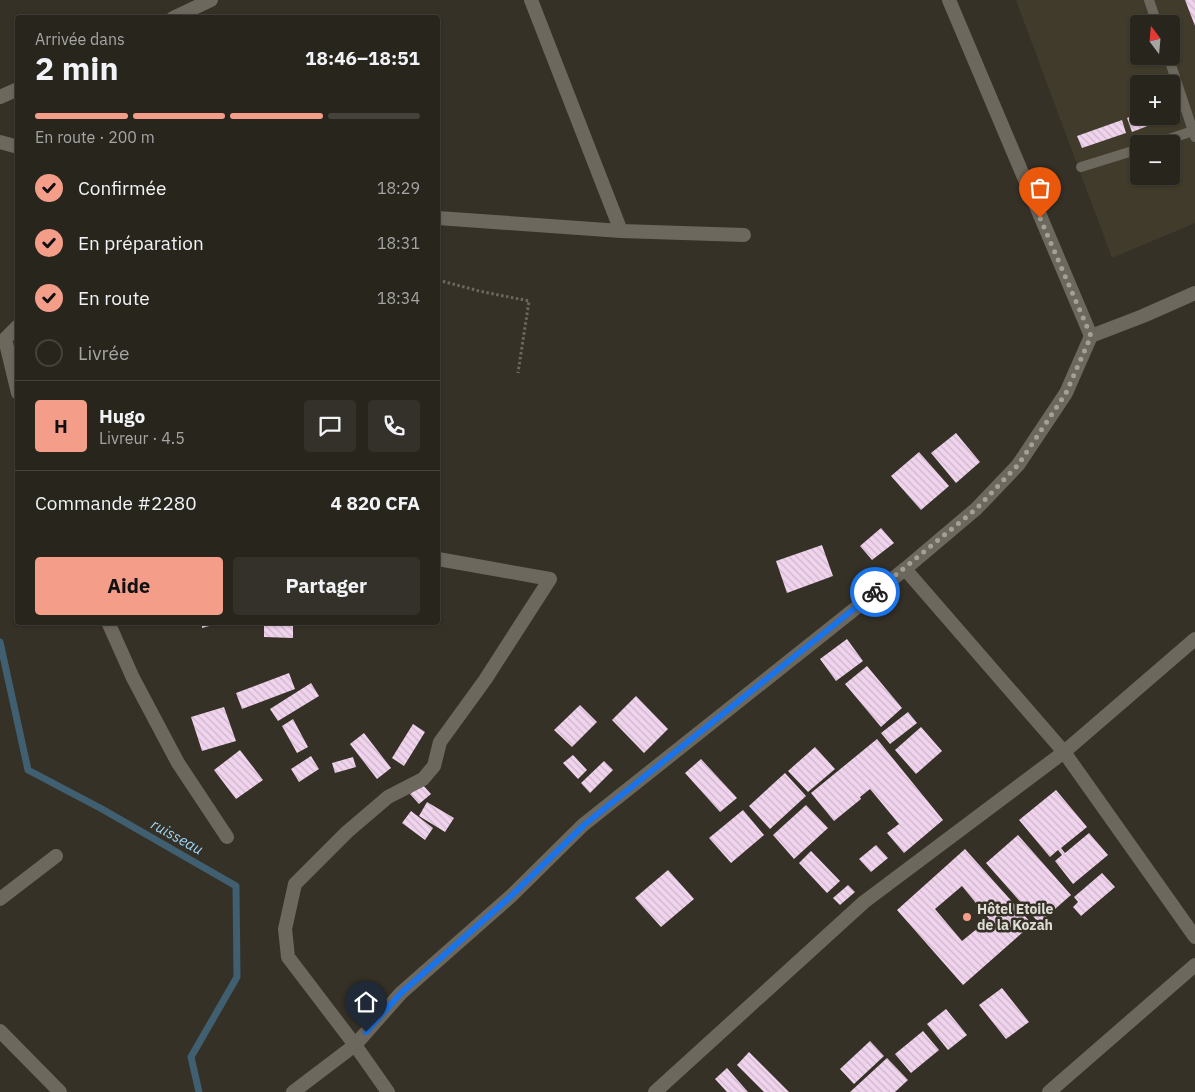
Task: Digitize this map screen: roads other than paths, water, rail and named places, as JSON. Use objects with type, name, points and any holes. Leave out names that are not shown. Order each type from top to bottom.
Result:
[{"type":"street","points":[[179,15],[211,0]]},
{"type":"street","points":[[532,0],[621,231]]},
{"type":"street","points":[[949,0],[1091,336]]},
{"type":"street","points":[[0,97],[15,90]]},
{"type":"street","points":[[0,142],[15,146]]},
{"type":"street","points":[[440,218],[621,231],[744,235]]},
{"type":"street","points":[[293,1092],[355,1045],[401,993],[511,896],[584,825],[905,569],[976,509],[1018,465],[1066,393],[1091,336],[1195,293]]},
{"type":"street","points":[[15,329],[5,339],[15,381]]},
{"type":"street","points":[[388,1092],[288,957],[285,929],[295,884],[348,832],[388,797],[423,779],[434,766],[440,742],[486,680],[550,579],[440,558]]},
{"type":"street","points":[[905,569],[1064,752],[1195,937]]},
{"type":"street","points":[[109,625],[133,678],[178,763],[227,837]]},
{"type":"street","points":[[655,1092],[864,902],[1064,752],[1195,639]]},
{"type":"street","points":[[0,899],[56,856]]},
{"type":"street","points":[[1049,1092],[1195,965]]},
{"type":"street","points":[[0,1031],[60,1092]]},
{"type":"lane","points":[[1149,0],[1154,15]]},
{"type":"lane","points":[[1171,65],[1194,134],[1180,138]]},
{"type":"lane","points":[[1081,167],[1130,152]]},
{"type":"waterway","name":"ruisseau","points":[[0,642],[28,770],[102,809],[236,886],[237,977],[191,1057],[199,1092]]},
{"type":"place","name":"Hôtel Etoile de la Kozah","points":[[967,917]]}]
